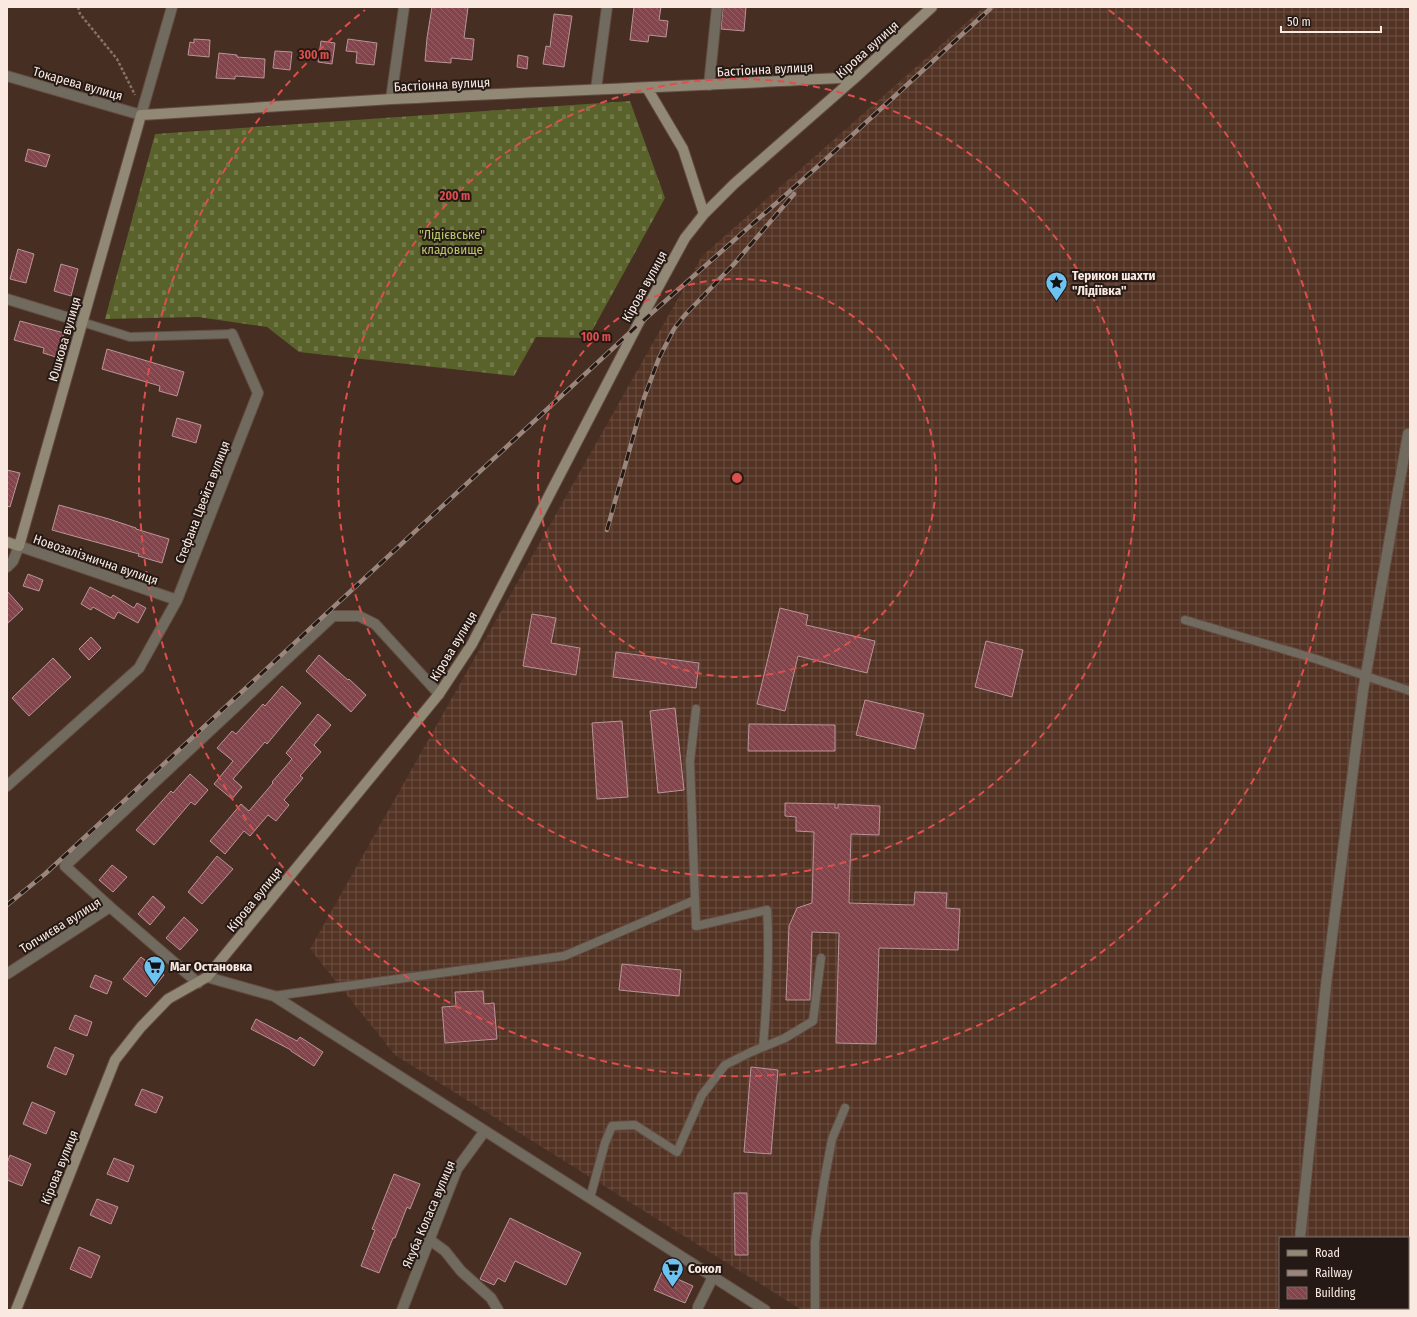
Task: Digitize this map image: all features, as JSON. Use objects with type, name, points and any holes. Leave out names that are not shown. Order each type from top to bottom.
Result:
[{"type":"main road","name":"Кірова вулиця","points":[[16,1310],[115,1060],[142,1027],[168,999],[207,978],[439,694],[472,644],[637,326],[685,238],[704,214],[734,184],[856,77],[932,7]]},
{"type":"main road","name":"Бастіонна вулиця","points":[[141,115],[391,99],[856,77]]},
{"type":"main road","points":[[647,88],[683,149],[704,214]]},
{"type":"main road","name":"Юшкова вулиця","points":[[19,546],[141,115]]},
{"type":"main road","name":"Новозалізнична вулиця","points":[[7,542],[19,546]]},
{"type":"street","points":[[141,115],[172,7]]},
{"type":"street","points":[[391,99],[404,7]]},
{"type":"street","points":[[596,89],[607,7]]},
{"type":"street","points":[[709,85],[717,7]]},
{"type":"street","name":"Токарева вулиця","points":[[7,76],[141,115]]},
{"type":"street","points":[[7,299],[82,322]]},
{"type":"street","name":"Стефана Цвейга вулиця","points":[[7,786],[139,668],[177,600],[258,393],[232,334]]},
{"type":"street","points":[[1300,1237],[1326,985],[1363,690],[1409,434]]},
{"type":"street","name":"Юшкова вулиця","points":[[7,567],[13,561],[19,546]]},
{"type":"street","name":"Новозалізнична вулиця","points":[[19,546],[177,600]]},
{"type":"street","points":[[110,907],[65,866],[333,616],[359,616],[375,624],[439,694]]},
{"type":"street","name":"Топчиєва вулиця","points":[[7,974],[110,907],[198,983]]},
{"type":"street","points":[[207,978],[274,996],[484,1132],[765,1310]]},
{"type":"street","name":"Якуба Коласа вулиця","points":[[402,1310],[457,1169],[484,1132]]},
{"type":"street","points":[[430,1240],[445,1251],[461,1271],[491,1298],[498,1310]]},
{"type":"street","points":[[698,1310],[698,1307],[713,1277]]},
{"type":"lane","points":[[82,322],[130,337],[232,334]]},
{"type":"lane","points":[[1185,620],[1316,659],[1410,691]]},
{"type":"lane","points":[[696,709],[690,761],[696,926],[767,910],[769,936],[768,988],[763,1047]]},
{"type":"lane","points":[[274,996],[564,956],[695,900]]},
{"type":"lane","points":[[590,1198],[605,1143],[612,1126],[635,1125],[677,1152],[702,1095],[725,1065],[785,1038],[813,1021],[821,958]]},
{"type":"lane","points":[[815,1310],[815,1241],[832,1139],[845,1108]]},
{"type":"path","points":[[78,7],[80,14],[117,59],[135,95],[141,115]]},
{"type":"shaded area","points":[[984,7],[1410,7],[1410,1310],[802,1310],[395,1055],[310,949],[702,256]]},
{"type":"green space","name":"\"Лідієвське\" кладовище","points":[[630,101],[665,198],[588,338],[536,337],[514,376],[299,352],[267,327],[198,317],[105,319],[155,134]]},
{"type":"building","points":[[432,7],[468,7],[464,38],[474,39],[472,60],[451,58],[451,63],[425,61]]},
{"type":"building","points":[[634,7],[661,7],[659,20],[668,21],[666,37],[649,35],[648,42],[630,40]]},
{"type":"building","points":[[723,7],[746,7],[744,31],[721,29]]},
{"type":"building","points":[[554,14],[572,16],[564,67],[543,64],[546,46],[550,47]]},
{"type":"building","points":[[194,39],[210,40],[209,57],[188,55],[190,42],[194,43]]},
{"type":"building","points":[[348,39],[377,43],[374,65],[356,63],[357,52],[346,51]]},
{"type":"building","points":[[321,41],[335,43],[332,64],[318,62]]},
{"type":"building","points":[[275,51],[292,52],[290,70],[273,68]]},
{"type":"building","points":[[219,53],[237,55],[237,57],[265,59],[264,78],[235,76],[235,79],[216,78]]},
{"type":"building","points":[[518,55],[528,57],[527,69],[517,67]]},
{"type":"building","points":[[28,149],[50,155],[46,167],[25,161]]},
{"type":"building","points":[[18,249],[34,254],[26,283],[10,279]]},
{"type":"building","points":[[61,264],[78,269],[71,296],[54,291]]},
{"type":"building","points":[[20,321],[64,333],[56,357],[43,353],[44,348],[14,340]]},
{"type":"building","points":[[107,349],[184,372],[177,396],[159,391],[160,386],[102,369]]},
{"type":"building","points":[[177,418],[201,425],[196,443],[172,436]]},
{"type":"building","points":[[7,470],[20,473],[10,507],[7,506]]},
{"type":"building","points":[[59,505],[109,519],[169,539],[162,563],[138,556],[139,554],[52,530]]},
{"type":"building","points":[[28,574],[43,580],[39,591],[23,586]]},
{"type":"building","points":[[90,587],[111,598],[113,595],[134,608],[137,603],[146,608],[138,623],[118,612],[114,619],[93,607],[91,610],[81,604]]},
{"type":"building","points":[[7,591],[23,609],[7,624]]},
{"type":"building","points":[[780,608],[808,615],[806,625],[875,641],[867,673],[798,656],[785,711],[757,704]]},
{"type":"building","points":[[532,614],[556,618],[551,643],[580,648],[576,675],[523,666]]},
{"type":"building","points":[[91,637],[101,648],[89,660],[79,649]]},
{"type":"building","points":[[986,641],[1023,650],[1012,697],[975,687]]},
{"type":"building","points":[[616,652],[699,663],[696,688],[613,677]]},
{"type":"building","points":[[319,655],[366,695],[351,712],[306,671]]},
{"type":"building","points":[[53,658],[71,677],[29,716],[12,698]]},
{"type":"building","points":[[282,686],[301,703],[267,744],[265,742],[233,779],[242,787],[232,799],[214,784],[233,761],[217,748],[232,731],[236,734],[263,704],[265,706]]},
{"type":"building","points":[[865,700],[924,714],[915,749],[856,735]]},
{"type":"building","points":[[675,708],[684,790],[658,793],[650,711]]},
{"type":"building","points":[[318,714],[331,725],[314,745],[321,752],[300,776],[303,778],[284,800],[289,805],[276,821],[268,815],[250,836],[244,831],[225,854],[210,841],[241,804],[249,811],[273,783],[272,782],[292,759],[286,753]]},
{"type":"building","points":[[622,721],[628,797],[597,799],[592,723]]},
{"type":"building","points":[[749,724],[835,725],[835,751],[748,751]]},
{"type":"building","points":[[190,774],[208,790],[195,805],[191,802],[154,845],[136,830],[171,791],[173,793]]},
{"type":"building","points":[[785,803],[835,804],[835,808],[838,808],[838,804],[880,806],[879,835],[851,834],[849,903],[914,905],[915,892],[947,893],[946,908],[960,909],[958,950],[879,948],[876,1044],[836,1043],[839,933],[812,932],[810,1000],[786,1000],[789,926],[797,908],[812,903],[814,832],[796,831],[796,817],[785,816]]},
{"type":"building","points":[[217,856],[233,869],[202,904],[188,892]]},
{"type":"building","points":[[112,865],[127,877],[113,892],[99,880]]},
{"type":"building","points":[[153,896],[165,907],[150,925],[138,914]]},
{"type":"building","points":[[184,917],[198,930],[180,950],[166,938]]},
{"type":"building","points":[[141,957],[164,975],[146,997],[123,979]]},
{"type":"building","points":[[622,964],[681,970],[679,996],[619,990]]},
{"type":"building","points":[[95,975],[112,982],[107,994],[90,987]]},
{"type":"building","points":[[483,991],[484,1004],[494,1003],[497,1039],[445,1043],[442,1007],[456,1006],[455,992]]},
{"type":"building","points":[[75,1015],[92,1022],[87,1036],[69,1029]]},
{"type":"building","points":[[256,1019],[297,1041],[300,1037],[323,1052],[314,1066],[291,1050],[251,1029]]},
{"type":"building","points":[[55,1047],[74,1055],[66,1075],[47,1067]]},
{"type":"building","points":[[751,1067],[778,1070],[771,1154],[744,1152]]},
{"type":"building","points":[[142,1089],[163,1097],[156,1113],[135,1105]]},
{"type":"building","points":[[32,1102],[55,1112],[46,1134],[23,1124]]},
{"type":"building","points":[[10,1155],[31,1164],[22,1186],[7,1180],[7,1163]]},
{"type":"building","points":[[114,1158],[134,1166],[128,1182],[107,1174]]},
{"type":"building","points":[[394,1174],[420,1184],[410,1209],[407,1207],[379,1273],[361,1266],[375,1230],[372,1229]]},
{"type":"building","points":[[734,1193],[747,1193],[748,1255],[735,1255]]},
{"type":"building","points":[[97,1199],[118,1207],[111,1224],[90,1215]]},
{"type":"building","points":[[510,1218],[581,1253],[566,1285],[515,1261],[505,1282],[498,1278],[494,1285],[480,1279]]},
{"type":"building","points":[[79,1247],[100,1256],[91,1278],[70,1269]]},
{"type":"building","name":"Сокол","points":[[662,1272],[693,1286],[685,1303],[654,1290]]},
{"type":"railway","points":[[7,905],[45,874],[637,326],[825,160],[992,7]]},
{"type":"railway","points":[[607,530],[644,398],[659,358],[674,329],[684,316],[734,264],[794,194]]},
{"type":"place","name":"Терикон шахти \"Лідіївка\"","points":[[1057,302]]},
{"type":"place","name":"Маг Остановка","points":[[155,986]]},
{"type":"place","name":"Сокол","points":[[673,1288]]}]
